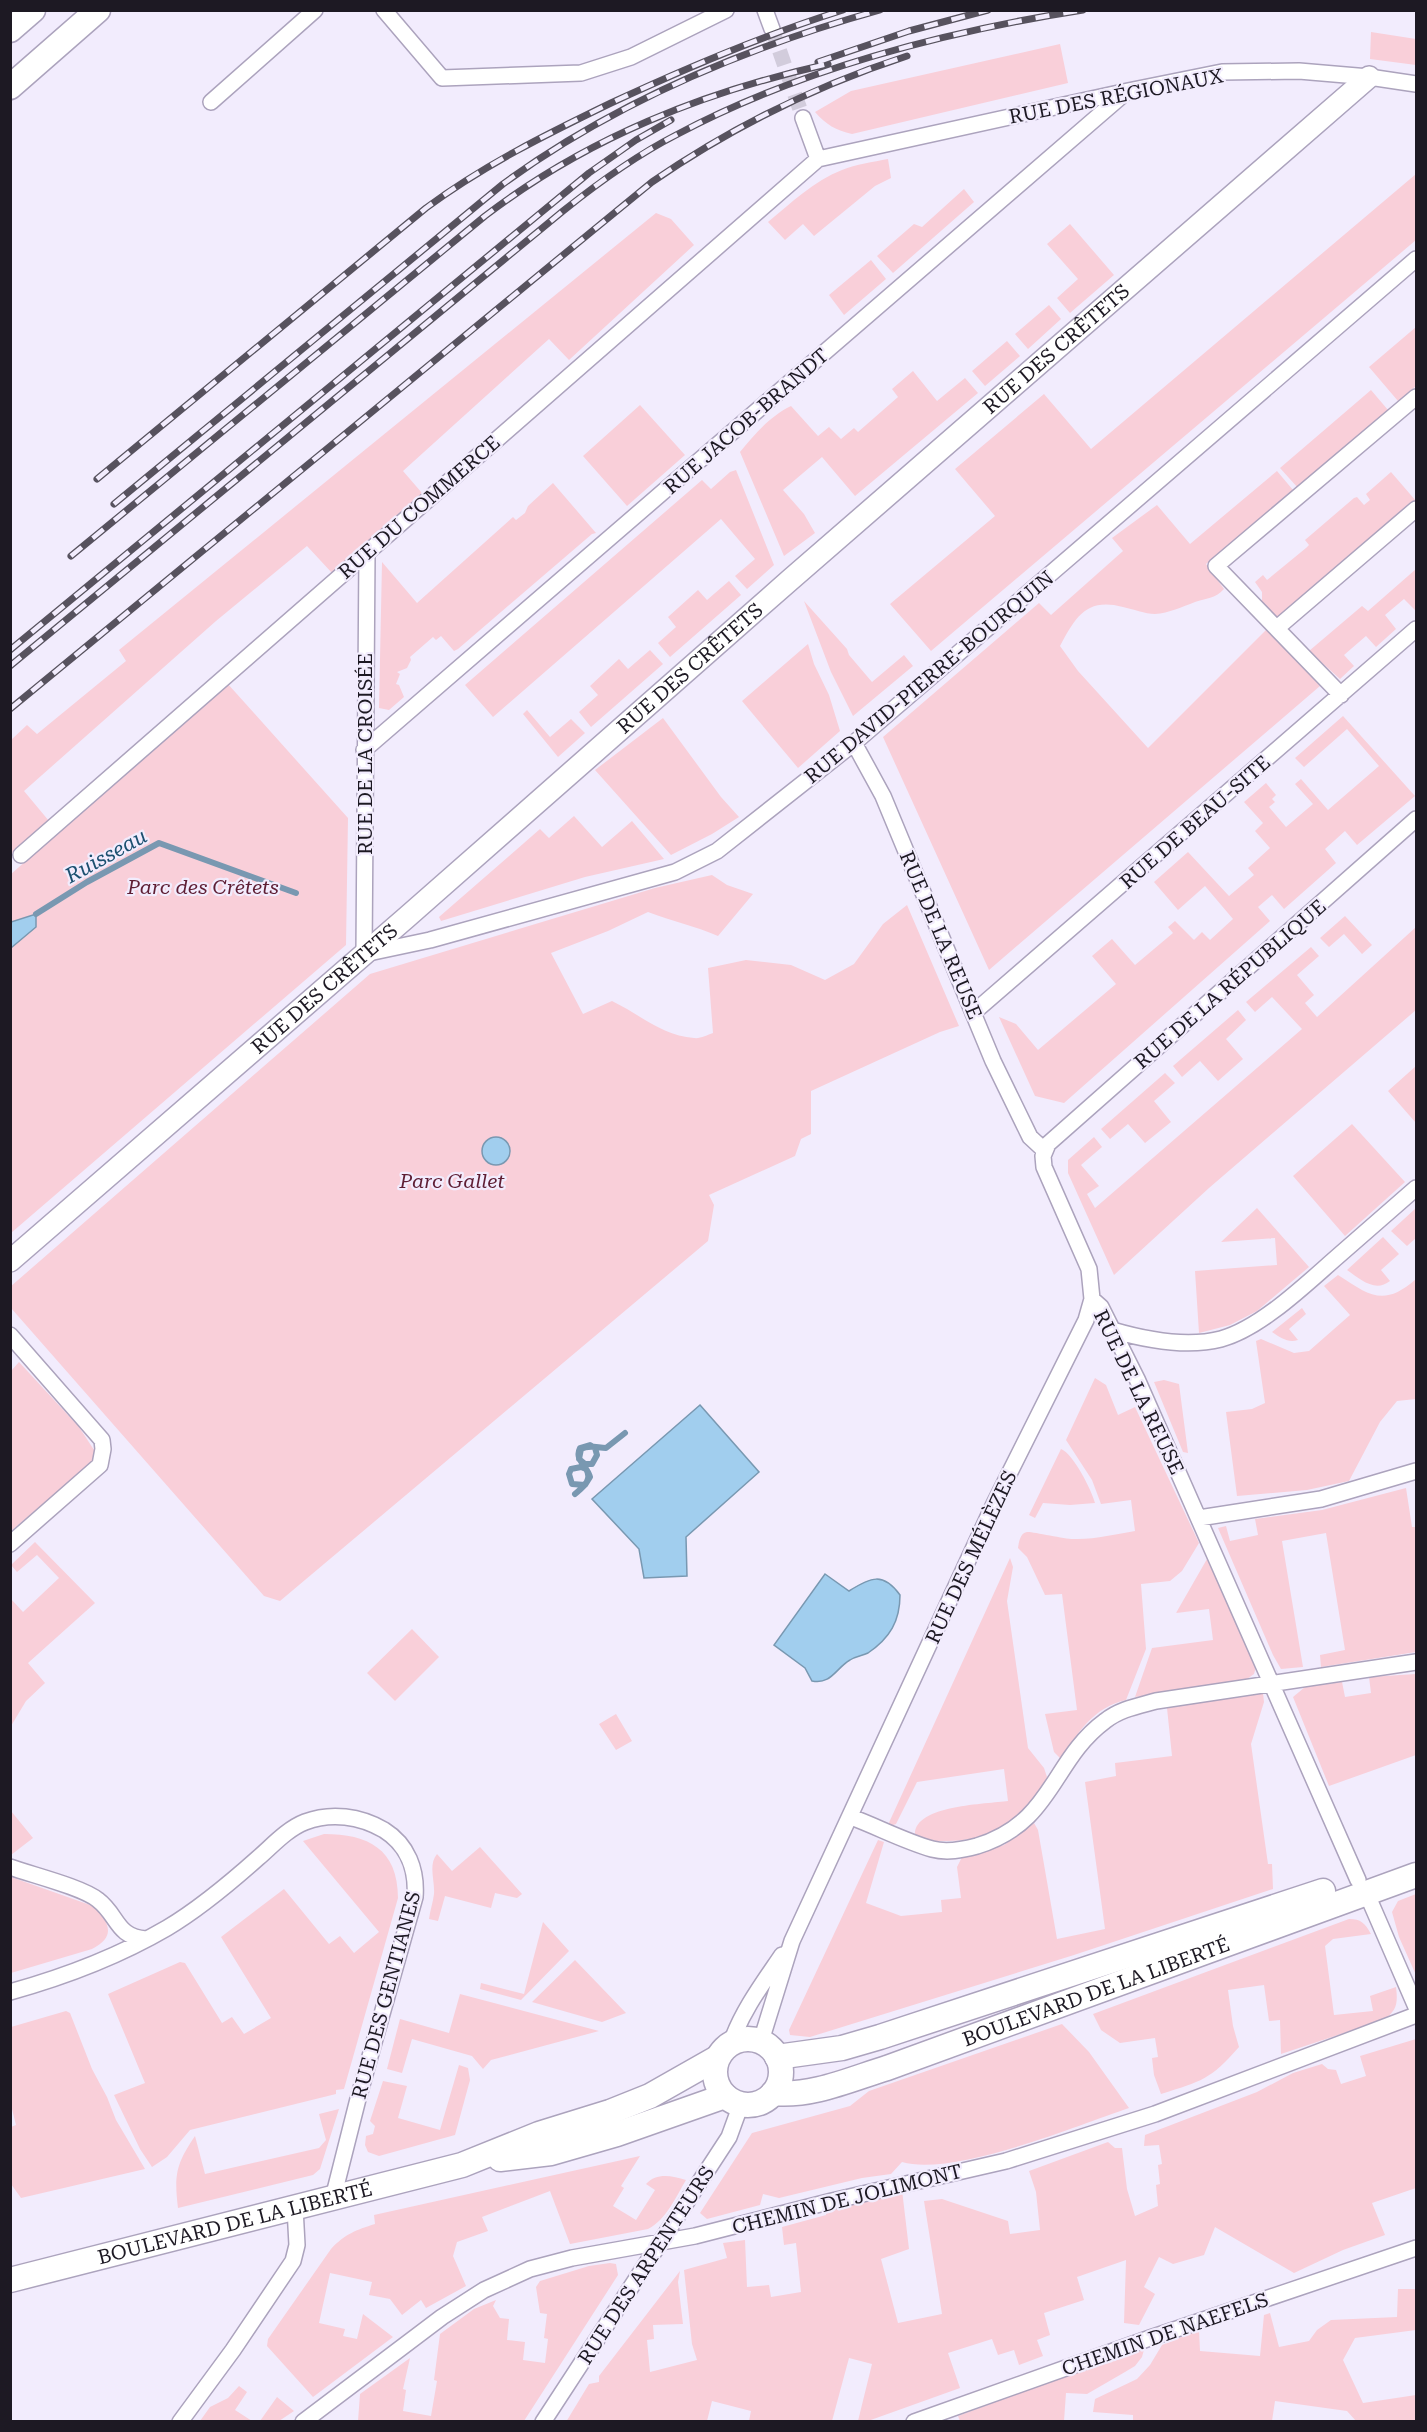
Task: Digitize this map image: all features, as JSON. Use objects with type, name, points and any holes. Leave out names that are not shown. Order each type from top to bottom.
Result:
[{"type":"main road","points":[[10,30],[33,10]]},
{"type":"main road","points":[[10,87],[98,10]]},
{"type":"main road","name":"BOULEVARD DE LA LIBERTÉ","points":[[773,2093],[786,2094],[814,2090],[887,2068],[1362,1886],[1416,1860]]},
{"type":"main road","name":"BOULEVARD DE LA LIBERTÉ","points":[[769,2049],[842,2048],[1362,1886],[1416,1875]]},
{"type":"main road","points":[[751,2039],[769,2049],[781,2075],[773,2093],[759,2103],[733,2100],[715,2078],[724,2051],[751,2039]]},
{"type":"main road","name":"BOULEVARD DE LA LIBERTÉ","points":[[10,2280],[333,2199],[462,2164],[538,2134],[610,2112],[650,2096],[724,2051]]},
{"type":"main road","name":"BOULEVARD DE LA LIBERTÉ","points":[[462,2164],[551,2153],[733,2100]]},
{"type":"street","points":[[211,102],[315,10]]},
{"type":"street","points":[[384,10],[442,78],[581,73],[631,57],[726,10]]},
{"type":"street","points":[[765,10],[772,29]]},
{"type":"street","name":"RUE DES RÉGIONAUX","points":[[818,159],[1222,72],[1299,71],[1370,77],[1416,84]]},
{"type":"street","name":"RUE DES CRÊTETS","points":[[10,1261],[364,954],[798,572],[1370,77]]},
{"type":"street","name":"RUE JACOB-BRANDT","points":[[364,750],[1128,91]]},
{"type":"street","points":[[803,118],[818,159]]},
{"type":"street","name":"RUE DU COMMERCE","points":[[21,855],[818,159]]},
{"type":"street","name":"RUE DAVID-PIERRE-BOURQUIN","points":[[364,954],[430,940],[675,872],[717,851],[854,743],[1416,259]]},
{"type":"street","points":[[1341,695],[1216,566],[1416,397]]},
{"type":"street","points":[[1277,628],[1416,509]]},
{"type":"street","name":"RUE DE LA CROISÉE","points":[[364,954],[367,553]]},
{"type":"street","name":"RUE DE BEAU-SITE","points":[[973,1013],[1416,629]]},
{"type":"street","name":"RUE DE LA REUSE","points":[[854,743],[883,796],[973,1013],[1030,1137],[1044,1150],[1044,1167],[1089,1269],[1092,1299],[1101,1307],[1137,1379],[1416,2007]]},
{"type":"street","name":"RUE DE LA RÉPUBLIQUE","points":[[1044,1150],[1048,1144],[1416,819]]},
{"type":"street","points":[[1112,1330],[1135,1337],[1184,1342],[1204,1342],[1237,1334],[1293,1295],[1416,1188]]},
{"type":"street","name":"RUE DES MÉLÈZES","points":[[724,2051],[751,2001],[792,1941],[994,1504],[1086,1320],[1092,1299]]},
{"type":"street","points":[[10,1335],[102,1440],[103,1449],[100,1465],[10,1544]]},
{"type":"street","points":[[1199,1518],[1321,1499],[1416,1471]]},
{"type":"street","points":[[851,1817],[933,1849],[947,1851],[976,1846],[999,1837],[1028,1818],[1040,1806],[1084,1742],[1104,1721],[1118,1712],[1156,1701],[1416,1662]]},
{"type":"street","name":"RUE DES GENTIANES","points":[[10,1992],[61,1976],[168,1927],[302,1823],[328,1817],[363,1820],[389,1833],[408,1854],[416,1882],[415,1897],[358,2098],[333,2199]]},
{"type":"street","points":[[10,1867],[96,1898],[107,1908],[123,1931],[133,1938],[146,1939]]},
{"type":"street","name":"RUE DES MÉLÈZES","points":[[769,2049],[792,1941]]},
{"type":"street","name":"CHEMIN DE JOLIMONT","points":[[303,2421],[442,2317],[484,2290],[530,2269],[572,2258],[695,2236],[843,2198],[1006,2161],[1155,2114],[1416,2015]]},
{"type":"street","name":"RUE DES ARPENTEURS","points":[[543,2421],[729,2137],[733,2100]]},
{"type":"street","points":[[180,2421],[233,2350],[293,2261],[297,2245],[295,2208]]},
{"type":"street","name":"CHEMIN DE NAEFELS","points":[[914,2421],[1416,2248]]},
{"type":"green space","points":[[1371,32],[1416,39],[1416,65],[1370,59]]},
{"type":"green space","points":[[1060,44],[1068,83],[852,134],[832,126],[815,112],[851,91]]},
{"type":"green space","points":[[888,159],[891,178],[875,186],[814,236],[803,224],[785,240],[768,222],[822,180],[853,166]]},
{"type":"green space","points":[[1416,174],[1416,240],[931,651],[890,604],[995,516],[955,469],[1044,394],[1091,449]]},
{"type":"green space","points":[[964,189],[974,202],[893,273],[877,256],[914,224],[922,227]]},
{"type":"green space","points":[[656,213],[671,219],[694,245],[569,360],[549,339],[403,471],[422,493],[332,573],[307,546],[216,621],[24,791],[49,821],[11,854],[11,740],[27,725],[37,734],[126,661],[119,650]]},
{"type":"green space","points":[[1070,224],[1114,275],[1070,313],[1057,298],[1078,279],[1047,244]]},
{"type":"green space","points":[[871,260],[886,279],[844,315],[829,295]]},
{"type":"green space","points":[[1049,305],[1061,319],[1028,349],[1015,334]]},
{"type":"green space","points":[[1416,327],[1416,386],[1398,401],[1369,367]]},
{"type":"green space","points":[[1007,341],[1020,356],[985,386],[972,371]]},
{"type":"green space","points":[[913,371],[937,401],[965,378],[978,393],[855,496],[822,457],[783,490],[804,514],[815,533],[784,556],[740,452],[769,420],[791,406],[818,436],[829,427],[841,439],[854,428],[858,432],[898,397],[892,389]]},
{"type":"green space","points":[[1371,390],[1388,410],[1298,488],[1280,468]]},
{"type":"green space","points":[[640,405],[685,455],[627,506],[583,456]]},
{"type":"green space","points":[[736,470],[774,565],[747,589],[735,576],[755,559],[721,519],[493,717],[465,685],[702,480],[711,489],[730,472]]},
{"type":"green space","points":[[1277,471],[1293,490],[1206,564],[1224,589],[1221,592],[1210,598],[1155,614],[1110,605],[1091,608],[1077,619],[1060,646],[1078,671],[1148,748],[1267,629],[1320,686],[989,970],[883,737],[1039,603],[1051,615],[1123,551],[1112,538],[1157,505],[1190,544]]},
{"type":"green space","points":[[1391,472],[1416,501],[1276,618],[1262,607],[1262,592],[1255,582],[1263,575],[1267,580],[1306,548],[1309,545],[1305,540],[1354,498],[1357,497],[1364,505],[1370,500],[1366,494]]},
{"type":"green space","points":[[553,483],[596,533],[592,534],[458,649],[454,651],[441,636],[436,640],[433,637],[410,657],[407,668],[397,672],[400,674],[396,684],[399,685],[404,697],[389,710],[379,708],[382,562],[417,603],[513,517],[516,520],[525,513],[528,506]]},
{"type":"green space","points":[[1416,569],[1416,611],[1404,599],[1385,615],[1396,629],[1376,647],[1366,636],[1344,655],[1354,666],[1340,679],[1309,651],[1362,606],[1368,611]]},
{"type":"green space","points":[[729,581],[741,595],[670,657],[658,643],[676,627],[668,617],[698,590],[707,600]]},
{"type":"green space","points":[[804,601],[847,649],[849,655],[872,682],[904,655],[913,666],[853,716],[831,672]]},
{"type":"green space","points":[[808,644],[814,664],[829,695],[840,731],[798,768],[742,701]]},
{"type":"green space","points":[[650,650],[663,664],[591,727],[579,712],[598,695],[590,686],[619,659],[628,669]]},
{"type":"green space","name":"Parc des Crêtets","points":[[227,683],[348,818],[346,945],[11,1233],[10,875]]},
{"type":"green space","points":[[527,710],[550,737],[571,719],[585,733],[558,757],[523,714]]},
{"type":"green space","points":[[1343,716],[1415,796],[1357,845],[1345,831],[1325,849],[1336,863],[1284,909],[1272,895],[1258,907],[1270,921],[1064,1103],[1035,1096],[999,1017],[1016,1024],[1038,1050],[1116,984],[1092,956],[1112,939],[1135,965],[1173,933],[1168,927],[1175,921],[1194,940],[1202,932],[1210,940],[1233,919],[1205,886],[1178,910],[1154,882],[1188,852],[1229,896],[1254,875],[1248,868],[1270,848],[1255,831],[1263,823],[1244,802],[1266,783],[1276,795],[1272,799],[1275,802],[1269,807],[1286,827],[1313,804],[1295,784],[1301,779],[1328,810],[1379,766],[1347,729],[1304,767],[1295,758]]},
{"type":"green space","points":[[663,718],[721,797],[739,817],[671,855],[595,770]]},
{"type":"green space","points":[[574,816],[602,847],[632,821],[664,859],[585,877],[441,921],[439,917],[540,829],[549,838]]},
{"type":"green space","name":"Parc Gallet","points":[[712,875],[727,885],[753,894],[718,936],[648,912],[608,931],[551,953],[583,1014],[612,1001],[672,1033],[694,1038],[704,1037],[713,1033],[708,968],[746,960],[791,965],[825,980],[854,964],[883,924],[907,905],[959,1026],[940,1032],[811,1091],[811,1134],[801,1139],[795,1156],[709,1195],[714,1205],[708,1241],[280,1601],[264,1596],[11,1308],[10,1287],[370,974],[655,888]]},
{"type":"green space","points":[[1345,916],[1372,945],[1362,954],[1344,934],[1329,947],[1320,938]]},
{"type":"green space","points":[[1416,927],[1416,1010],[1209,1188],[1114,1275],[1068,1173],[1068,1160],[1094,1137],[1102,1147],[1081,1165],[1099,1186],[1087,1194],[1095,1208],[1302,1029],[1272,997],[1255,1012],[1246,1002],[1311,947],[1319,956],[1297,975],[1314,995],[1305,1003],[1317,1017]]},
{"type":"green space","points":[[1238,1010],[1246,1020],[1226,1039],[1243,1059],[1218,1081],[1200,1061],[1182,1077],[1173,1066]]},
{"type":"green space","points":[[1416,1066],[1416,1123],[1388,1091]]},
{"type":"green space","points":[[1165,1073],[1175,1083],[1154,1101],[1171,1122],[1145,1143],[1128,1124],[1110,1139],[1101,1129]]},
{"type":"green space","points":[[1352,1124],[1405,1182],[1345,1236],[1293,1176]]},
{"type":"green space","points":[[1257,1208],[1309,1267],[1257,1311],[1230,1325],[1199,1333],[1195,1271],[1277,1265],[1275,1238],[1221,1242]]},
{"type":"green space","points":[[1416,1208],[1416,1238],[1407,1246],[1391,1231]]},
{"type":"green space","points":[[1383,1237],[1399,1254],[1381,1270],[1390,1281],[1379,1286],[1362,1281],[1347,1270]]},
{"type":"green space","points":[[1338,1275],[1368,1293],[1386,1296],[1405,1288],[1416,1279],[1416,1399],[1397,1401],[1380,1422],[1349,1481],[1307,1490],[1237,1496],[1226,1412],[1252,1409],[1265,1403],[1256,1341],[1261,1339],[1294,1353],[1309,1351],[1350,1315],[1324,1286]]},
{"type":"green space","points":[[1302,1308],[1306,1314],[1289,1329],[1298,1340],[1288,1340],[1272,1332]]},
{"type":"green space","points":[[19,1362],[79,1427],[96,1453],[91,1463],[11,1531],[11,1371]]},
{"type":"green space","points":[[1095,1378],[1106,1385],[1118,1415],[1135,1407],[1199,1543],[1182,1571],[1170,1581],[1141,1584],[1146,1649],[1126,1700],[1105,1708],[1088,1722],[1061,1759],[1054,1752],[1045,1714],[1077,1710],[1062,1594],[1045,1595],[1027,1557],[1018,1548],[1021,1536],[1027,1532],[1081,1539],[1135,1531],[1131,1500],[1101,1504],[1092,1480],[1066,1440]]},
{"type":"green space","points":[[1164,1380],[1179,1384],[1188,1453],[1183,1452],[1154,1382]]},
{"type":"green space","points":[[1061,1449],[1071,1457],[1095,1503],[1070,1505],[1043,1503],[1035,1518],[1029,1515]]},
{"type":"green space","points":[[1406,1488],[1412,1527],[1416,1527],[1416,1652],[1321,1667],[1320,1655],[1345,1650],[1326,1533],[1282,1541],[1303,1667],[1281,1669],[1218,1528],[1226,1526],[1230,1541],[1258,1535],[1255,1519],[1322,1510]]},
{"type":"green space","points":[[35,1542],[95,1603],[28,1663],[45,1683],[26,1701],[11,1726],[11,1599],[23,1612],[59,1578],[37,1555],[17,1572],[11,1565]]},
{"type":"green space","points":[[1010,1558],[1013,1567],[1007,1601],[1028,1748],[1044,1768],[1047,1777],[1039,1792],[1018,1816],[1006,1825],[978,1837],[933,1841],[925,1840],[915,1834],[918,1824],[939,1812],[969,1805],[1008,1801],[1004,1769],[917,1782],[896,1824],[887,1827]]},
{"type":"green space","points":[[1207,1559],[1256,1667],[1254,1674],[1247,1679],[1135,1697],[1152,1648],[1213,1640],[1209,1609],[1176,1613]]},
{"type":"green space","points":[[412,1629],[439,1657],[395,1701],[367,1673]]},
{"type":"green space","points":[[1416,1674],[1416,1755],[1329,1786],[1293,1697],[1305,1687],[1342,1682],[1345,1697],[1371,1693],[1369,1677]]},
{"type":"green space","points":[[1263,1693],[1264,1702],[1251,1744],[1268,1864],[1272,1864],[1273,1889],[1074,1955],[810,2037],[790,2035],[789,2030],[878,1840],[884,1842],[866,1903],[901,1916],[942,1912],[941,1900],[961,1898],[957,1867],[962,1857],[1004,1845],[1034,1823],[1038,1830],[1057,1939],[1105,1929],[1085,1782],[1116,1776],[1115,1763],[1172,1756],[1167,1708]]},
{"type":"green space","points":[[616,1714],[632,1741],[616,1750],[599,1724]]},
{"type":"green space","points":[[11,1811],[33,1838],[10,1855]]},
{"type":"green space","points":[[324,1834],[354,1837],[378,1848],[393,1867],[397,1881],[398,1898],[344,2089],[336,2090],[336,2094],[190,2130],[167,2157],[152,2167],[140,2149],[114,2095],[145,2083],[108,1994],[180,1962],[185,1963],[222,2023],[232,2017],[244,2034],[271,2018],[221,1937],[284,1889],[329,1944],[340,1936],[354,1953],[379,1932],[303,1841]]},
{"type":"green space","points":[[480,1847],[522,1894],[517,1898],[495,1893],[491,1908],[445,1896],[438,1921],[429,1919],[434,1894],[432,1873],[434,1858],[437,1854],[452,1871]]},
{"type":"green space","points":[[11,1877],[93,1906],[106,1923],[108,1934],[105,1939],[92,1949],[11,1973]]},
{"type":"green space","points":[[1416,1894],[1416,1975],[1399,1937],[1392,1912],[1398,1901]]},
{"type":"green space","points":[[1349,1919],[1362,1922],[1371,1934],[1333,1939],[1325,1946],[1334,2015],[1373,2011],[1370,1996],[1396,1987],[1396,2006],[1383,2020],[1281,2054],[1280,2020],[1269,2021],[1264,1985],[1228,1990],[1233,2026],[1239,2047],[1204,2078],[1161,2094],[1154,2075],[1152,2058],[1158,2057],[1155,2038],[1120,2043],[1101,2030],[1093,2014]]},
{"type":"green space","points":[[543,1922],[569,1951],[521,2000],[480,1989],[481,1983],[524,1994]]},
{"type":"green space","points":[[575,1960],[626,2013],[602,2022],[532,2002]]},
{"type":"green space","points":[[460,1994],[599,2031],[491,2060],[483,2069],[472,2056],[412,2039],[402,2073],[387,2069],[400,2019],[449,2033]]},
{"type":"green space","points":[[66,2011],[70,2013],[92,2069],[116,2120],[145,2169],[21,2198],[11,2184],[11,2127],[16,2125],[11,2105],[11,2027]]},
{"type":"green space","points":[[1062,2024],[1089,2052],[1129,2108],[1047,2137],[982,2156],[924,2165],[902,2162],[891,2174],[862,2178],[779,2198],[763,2194],[760,2205],[707,2219],[700,2213],[752,2133],[850,2106],[869,2091]]},
{"type":"green space","points":[[1416,2039],[1416,2188],[1372,2203],[1385,2235],[1343,2250],[1294,2273],[1215,2227],[1204,2255],[1173,2264],[1159,2257],[1144,2287],[1155,2294],[1139,2325],[1124,2323],[1126,2260],[1077,2277],[1084,2300],[1044,2313],[1050,2335],[1037,2340],[1043,2356],[1019,2365],[1014,2350],[998,2355],[992,2339],[948,2353],[960,2388],[868,2421],[858,2421],[872,2364],[849,2358],[832,2421],[749,2421],[751,2411],[712,2401],[707,2421],[566,2422],[589,2384],[599,2382],[599,2376],[680,2271],[678,2282],[683,2324],[653,2325],[654,2339],[647,2340],[650,2372],[697,2360],[692,2344],[684,2270],[727,2258],[723,2243],[745,2240],[747,2287],[769,2285],[771,2297],[801,2292],[796,2243],[784,2245],[782,2227],[826,2215],[827,2208],[902,2190],[909,2249],[881,2259],[898,2323],[942,2314],[924,2201],[942,2199],[1008,2221],[1010,2234],[1040,2230],[1036,2192],[1029,2171],[1108,2142],[1115,2148],[1122,2148],[1127,2189],[1135,2216],[1158,2206],[1156,2185],[1160,2184],[1158,2165],[1162,2164],[1159,2145],[1144,2146],[1145,2135],[1257,2092],[1293,2073],[1322,2064],[1328,2069],[1336,2070],[1341,2084],[1366,2076],[1360,2056]]},
{"type":"green space","points":[[459,2065],[468,2068],[470,2080],[455,2135],[379,2156],[368,2152],[365,2145],[366,2136],[373,2134],[375,2126],[370,2121],[383,2081],[407,2086],[398,2118],[440,2130]]},
{"type":"green space","points":[[339,2109],[320,2169],[313,2175],[178,2208],[176,2187],[178,2170],[195,2136],[205,2174],[319,2148],[326,2140],[319,2114]]},
{"type":"green space","points":[[640,2156],[621,2186],[624,2188],[613,2206],[636,2220],[655,2190],[646,2184],[650,2180],[665,2176],[686,2180],[665,2214],[648,2229],[570,2244],[550,2191],[482,2217],[488,2231],[457,2242],[453,2256],[466,2286],[426,2308],[421,2300],[402,2315],[390,2299],[369,2295],[372,2282],[330,2273],[319,2323],[345,2329],[343,2336],[357,2339],[363,2314],[393,2337],[313,2397],[267,2346],[268,2339],[331,2249],[351,2233],[375,2224],[374,2215]]},
{"type":"green space","points":[[616,2264],[618,2275],[524,2421],[358,2421],[360,2394],[410,2358],[403,2389],[406,2390],[403,2411],[431,2416],[437,2381],[434,2380],[440,2334],[474,2309],[496,2300],[493,2306],[500,2318],[509,2319],[507,2340],[525,2342],[523,2360],[545,2363],[548,2339],[544,2338],[547,2314],[540,2313],[536,2287],[540,2281],[589,2266]]},
{"type":"green space","points":[[1398,2289],[1416,2289],[1416,2330],[1355,2338],[1343,2360],[1363,2403],[1416,2395],[1416,2421],[1356,2421],[1347,2411],[1275,2401],[1272,2421],[1133,2421],[1133,2415],[1093,2412],[1095,2399],[1137,2379],[1150,2365],[1162,2345],[1199,2330],[1200,2351],[1260,2356],[1264,2315],[1270,2313],[1279,2347],[1309,2341],[1317,2330],[1331,2320],[1397,2317]]},
{"type":"green space","points":[[1145,2346],[1142,2357],[1135,2366],[1125,2372],[1087,2394],[1066,2393],[1064,2421],[960,2421],[958,2416]]},
{"type":"green space","points":[[239,2386],[247,2392],[235,2410],[252,2421],[200,2421],[210,2407],[228,2398]]},
{"type":"green space","points":[[277,2397],[294,2411],[279,2421],[260,2421]]},
{"type":"water","points":[[36,914],[36,927],[11,948],[11,922]]},
{"type":"water","points":[[496,1137],[506,1141],[510,1151],[506,1161],[496,1165],[486,1161],[482,1151],[486,1141]]},
{"type":"water","points":[[700,1405],[759,1472],[686,1537],[687,1576],[644,1578],[639,1549],[592,1499]]},
{"type":"water","points":[[825,1574],[849,1591],[870,1580],[882,1580],[900,1595],[900,1604],[896,1621],[888,1635],[876,1647],[845,1663],[829,1678],[819,1682],[812,1681],[805,1668],[774,1645]]},
{"type":"waterway","name":"Ruisseau","points":[[36,914],[87,882],[159,843],[296,893]]},
{"type":"waterway","points":[[575,1494],[584,1486],[586,1483],[588,1480],[588,1477],[588,1473],[586,1469],[581,1467],[571,1469],[569,1474],[572,1484],[585,1485],[590,1477],[586,1469],[582,1462],[580,1459],[579,1456],[580,1448],[590,1445],[595,1448],[597,1455],[592,1464],[585,1464],[579,1459],[581,1449],[590,1446],[594,1447],[606,1448],[625,1433]]},
{"type":"tunnel","points":[[772,29],[803,118]]},
{"type":"railway","points":[[97,479],[426,208],[470,178],[540,139],[639,90],[755,41],[843,10]]},
{"type":"railway","points":[[114,504],[503,184],[546,155],[590,128],[683,80],[781,41],[880,10]]},
{"type":"railway","points":[[818,62],[909,31],[988,10]]},
{"type":"railway","points":[[10,666],[563,211],[631,161],[723,112],[822,72],[979,29],[1083,10]]},
{"type":"railway","points":[[10,709],[652,182],[713,143],[775,110],[840,81],[907,56]]},
{"type":"railway","points":[[71,556],[485,216],[524,188],[564,163],[648,121],[736,89],[828,64]]},
{"type":"railway","points":[[10,650],[589,173],[636,140],[671,120]]}]
